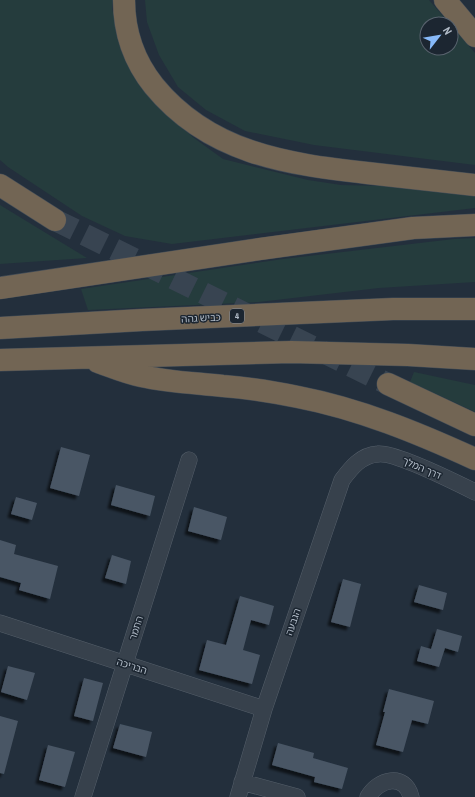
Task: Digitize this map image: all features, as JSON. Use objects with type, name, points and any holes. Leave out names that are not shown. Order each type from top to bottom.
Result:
[{"type":"highway","points":[[124,0],[124,15],[127,34],[134,55],[148,79],[165,99],[183,116],[227,143],[254,153],[306,165],[475,185]]},
{"type":"highway","points":[[445,0],[475,36]]},
{"type":"highway","points":[[0,185],[55,220]]},
{"type":"highway","points":[[0,288],[260,249],[413,228],[475,225]]},
{"type":"highway","name":"כביש גהה","points":[[0,328],[393,309],[475,309]]},
{"type":"highway","points":[[0,360],[291,352],[408,355],[475,359]]},
{"type":"highway","points":[[83,358],[140,376],[265,391],[299,397],[383,420],[475,459]]},
{"type":"highway","points":[[388,384],[475,425]]},
{"type":"street","name":"דרך המלך","points":[[366,457],[378,454],[391,456],[475,492]]},
{"type":"street","name":"הגבעה","points":[[240,790],[264,708],[342,480],[353,466],[366,457]]},
{"type":"street","name":"התמר","points":[[83,797],[189,460]]},
{"type":"street","name":"הבריכה","points":[[0,623],[264,708]]},
{"type":"street","points":[[368,797],[379,785],[388,781],[396,780],[402,783],[409,790],[411,797]]},
{"type":"street","points":[[240,790],[297,797]]},
{"type":"green space","points":[[0,0],[113,0],[112,9],[123,45],[164,112],[194,138],[223,159],[308,180],[341,185],[475,188],[475,208],[172,244],[125,236],[82,216],[8,167],[0,160]]},
{"type":"green space","points":[[145,0],[429,0],[443,16],[419,16],[419,56],[459,56],[459,34],[475,53],[475,165],[314,145],[245,131],[206,110],[178,87],[159,55],[147,22]]},
{"type":"green space","points":[[0,205],[87,258],[0,264]]},
{"type":"green space","points":[[475,238],[475,282],[379,288],[259,302],[88,310],[81,289],[283,259],[454,239]]},
{"type":"green space","points":[[414,372],[475,385],[475,412],[410,382]]},
{"type":"building","points":[[61,447],[90,455],[79,496],[50,488]]},
{"type":"building","points":[[116,485],[155,496],[150,516],[111,505]]},
{"type":"building","points":[[16,497],[37,503],[32,520],[11,514]]},
{"type":"building","points":[[194,507],[227,517],[221,540],[188,531]]},
{"type":"building","points":[[0,540],[16,545],[14,554],[58,566],[50,599],[19,590],[21,583],[0,577]]},
{"type":"building","points":[[112,555],[131,561],[126,584],[105,578]]},
{"type":"building","points":[[343,579],[361,584],[350,627],[331,622]]},
{"type":"building","points":[[419,585],[447,593],[443,610],[414,602]]},
{"type":"building","points":[[240,596],[274,606],[269,625],[251,620],[243,650],[260,655],[252,684],[199,670],[207,640],[226,645]]},
{"type":"building","points":[[437,629],[462,636],[458,652],[445,648],[439,667],[417,661],[421,646],[431,649]]},
{"type":"building","points":[[8,666],[35,673],[27,700],[1,692]]},
{"type":"building","points":[[84,678],[103,683],[93,721],[74,716]]},
{"type":"building","points":[[389,689],[434,701],[428,724],[412,720],[403,752],[376,745],[385,712],[383,712]]},
{"type":"building","points":[[0,716],[18,721],[4,774],[0,773]]},
{"type":"building","points":[[120,724],[152,732],[146,757],[113,748]]},
{"type":"building","points":[[278,743],[314,753],[313,758],[348,768],[342,789],[314,782],[315,777],[272,765]]},
{"type":"building","points":[[48,745],[75,752],[65,787],[39,780]]},
{"type":"tunnel","points":[[55,220],[388,384]]}]
